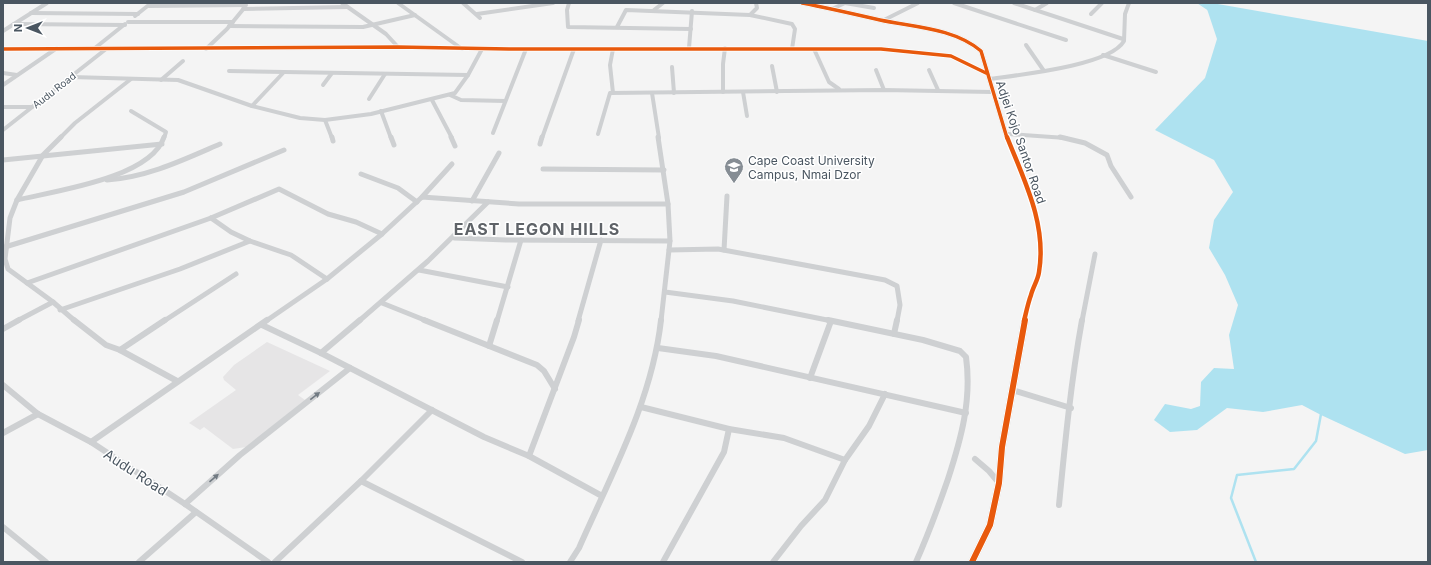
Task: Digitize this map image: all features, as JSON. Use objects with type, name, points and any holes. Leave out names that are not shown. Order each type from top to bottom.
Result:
[{"type":"street","points":[[3,31],[47,3]]},
{"type":"street","points":[[342,3],[386,34],[398,47]]},
{"type":"street","points":[[398,3],[462,49]]},
{"type":"street","points":[[463,3],[480,18]]},
{"type":"street","points":[[477,14],[553,3]]},
{"type":"street","points":[[569,3],[567,10],[568,27],[691,29]]},
{"type":"street","points":[[654,10],[662,3]]},
{"type":"street","points":[[750,15],[757,6],[756,3]]},
{"type":"street","name":"Adjei Kojo Santor Road","points":[[802,3],[930,30],[973,44],[981,52],[992,92],[1030,194],[1037,218],[1042,250],[1039,274],[1030,296],[1002,447],[999,483],[990,525],[972,562]]},
{"type":"street","points":[[832,9],[845,3],[874,8]]},
{"type":"street","points":[[882,21],[918,3]]},
{"type":"street","points":[[954,3],[1066,40]]},
{"type":"street","points":[[1014,3],[1123,39]]},
{"type":"street","points":[[1034,10],[1046,3]]},
{"type":"street","points":[[1092,14],[1102,3]]},
{"type":"street","points":[[3,49],[398,47],[509,50],[612,48],[881,49],[943,54],[958,58],[988,76],[1044,71],[1103,55],[1118,48],[1121,45],[1125,33],[1125,14],[1129,3]]},
{"type":"street","points":[[95,48],[151,4],[247,4]]},
{"type":"street","points":[[206,49],[230,26],[247,4]]},
{"type":"street","points":[[243,9],[347,7]]},
{"type":"street","points":[[617,27],[626,10],[750,15],[792,24],[795,29],[792,49]]},
{"type":"street","points":[[689,48],[692,12]]},
{"type":"street","points":[[31,13],[138,14]]},
{"type":"street","points":[[230,26],[346,27],[373,25],[415,15]]},
{"type":"street","points":[[3,26],[233,22]]},
{"type":"street","points":[[1026,45],[1044,71]]},
{"type":"street","points":[[3,85],[57,48]]},
{"type":"street","points":[[612,48],[610,65],[613,93]]},
{"type":"street","points":[[723,92],[723,64],[725,48]]},
{"type":"street","name":"Audu Road","points":[[3,130],[106,49]]},
{"type":"street","points":[[71,77],[178,80],[252,106],[300,118],[325,120],[366,115],[450,95],[458,91],[482,49]]},
{"type":"street","points":[[493,133],[526,49]]},
{"type":"street","points":[[540,144],[574,49]]},
{"type":"street","points":[[814,49],[829,82],[841,90]]},
{"type":"street","points":[[506,54],[509,50]]},
{"type":"street","points":[[1103,55],[1156,72]]},
{"type":"street","points":[[160,80],[183,61]]},
{"type":"street","points":[[772,66],[777,92]]},
{"type":"street","points":[[672,67],[674,93]]},
{"type":"street","points":[[876,70],[884,90]]},
{"type":"street","points":[[929,70],[938,90]]},
{"type":"street","points":[[229,71],[468,75]]},
{"type":"street","points":[[252,106],[284,72]]},
{"type":"street","points":[[3,73],[17,75]]},
{"type":"street","points":[[323,85],[332,73]]},
{"type":"street","points":[[369,99],[385,74]]},
{"type":"street","points":[[132,79],[75,123],[43,155],[17,200],[10,218],[5,247],[5,259],[8,268],[106,345],[120,350],[177,381]]},
{"type":"street","points":[[598,134],[609,93],[841,90],[938,90],[992,92]]},
{"type":"street","points":[[743,92],[747,116]]},
{"type":"street","points":[[570,562],[579,548],[641,407],[658,348],[670,241],[664,170],[652,93]]},
{"type":"street","points":[[450,95],[461,100],[505,101]]},
{"type":"street","points":[[432,100],[449,131],[455,146]]},
{"type":"street","points":[[3,107],[32,107]]},
{"type":"street","points":[[17,200],[102,180],[131,169],[154,154],[162,144],[166,132],[131,111]]},
{"type":"street","points":[[381,111],[394,145]]},
{"type":"street","points":[[325,120],[333,141]]},
{"type":"street","points":[[1007,134],[1073,139],[1094,147],[1107,155],[1111,166],[1131,197]]},
{"type":"street","points":[[3,160],[162,144]]},
{"type":"street","points":[[102,180],[119,180],[135,177],[220,144]]},
{"type":"street","points":[[5,247],[184,192],[284,150]]},
{"type":"street","points":[[472,201],[499,153]]},
{"type":"street","points":[[91,442],[177,381],[262,325],[327,279],[382,234],[422,196],[452,164]]},
{"type":"street","points":[[543,169],[664,170]]},
{"type":"street","points":[[361,174],[383,181],[410,194],[416,202]]},
{"type":"street","points":[[27,283],[211,218],[278,189],[328,214],[356,222],[382,234]]},
{"type":"street","points":[[422,196],[519,204],[668,204]]},
{"type":"street","points":[[724,250],[728,196]]},
{"type":"street","points":[[320,353],[382,303],[419,270],[454,238],[488,202]]},
{"type":"street","points":[[211,218],[231,232],[250,241],[291,255],[327,279]]},
{"type":"street","points":[[454,238],[670,241]]},
{"type":"street","points":[[489,346],[521,240]]},
{"type":"street","points":[[529,456],[574,336],[601,240]]},
{"type":"street","points":[[60,310],[180,269],[250,241]]},
{"type":"street","points":[[669,250],[724,250],[886,280],[897,286],[900,305],[894,334]]},
{"type":"street","points":[[1059,505],[1066,434],[1078,348],[1095,254]]},
{"type":"street","points":[[419,270],[508,287]]},
{"type":"street","points":[[120,350],[236,274]]},
{"type":"street","points":[[665,292],[732,301],[922,340],[960,351],[966,357],[966,413],[958,451],[932,527],[916,562]]},
{"type":"street","points":[[3,329],[53,302]]},
{"type":"street","points":[[382,303],[537,365],[544,371],[555,389]]},
{"type":"street","points":[[810,378],[831,322]]},
{"type":"street","points":[[262,325],[350,368],[484,437],[529,456],[602,496]]},
{"type":"street","points":[[658,348],[716,356],[966,413]]},
{"type":"street","points":[[185,504],[240,455],[350,368]]},
{"type":"street","name":"Audu Road","points":[[3,385],[38,414],[91,442],[185,504],[268,562]]},
{"type":"street","points":[[1012,390],[1070,408]]},
{"type":"street","points":[[773,562],[801,526],[825,500],[845,460],[869,426],[885,394]]},
{"type":"street","points":[[641,407],[729,429],[784,438],[845,460]]},
{"type":"street","points":[[275,562],[361,481],[432,410]]},
{"type":"street","points":[[3,432],[38,414]]},
{"type":"street","points":[[663,562],[724,452],[729,429]]},
{"type":"street","points":[[975,460],[989,471],[999,483]]},
{"type":"street","points":[[361,481],[522,562]]},
{"type":"street","points":[[139,562],[196,512]]},
{"type":"street","points":[[3,527],[42,561]]},
{"type":"shaded area","points":[[267,342],[330,371],[298,395],[305,400],[246,447],[233,449],[204,427],[200,430],[189,423],[236,390],[224,380],[223,377],[234,365]]},
{"type":"water","points":[[1199,3],[1212,3],[1428,41],[1428,450],[1405,454],[1302,405],[1263,412],[1227,408],[1197,430],[1170,432],[1154,420],[1165,404],[1191,409],[1200,406],[1201,382],[1214,368],[1234,369],[1229,335],[1238,305],[1225,275],[1209,248],[1214,220],[1233,192],[1214,160],[1155,130],[1205,78],[1217,39],[1207,9]]},
{"type":"waterway","points":[[1198,3],[1210,11]]},
{"type":"waterway","points":[[1256,562],[1231,498],[1237,475],[1294,469],[1316,441],[1321,414]]},
{"type":"cycle path","points":[[802,3],[918,27],[963,39],[974,45],[981,51],[1004,130],[1030,194],[1037,219],[1042,250],[1039,274],[1030,296],[1024,323],[1002,447],[999,483],[990,525],[972,562]]},
{"type":"cycle path","points":[[3,49],[398,47],[509,49],[881,49],[951,56],[986,73]]},
{"type":"place","name":"Cape Coast University Campus, Nmai Dzor","points":[[734,184]]},
{"type":"district","name":"EAST LEGON HILLS","points":[[537,229]]}]
